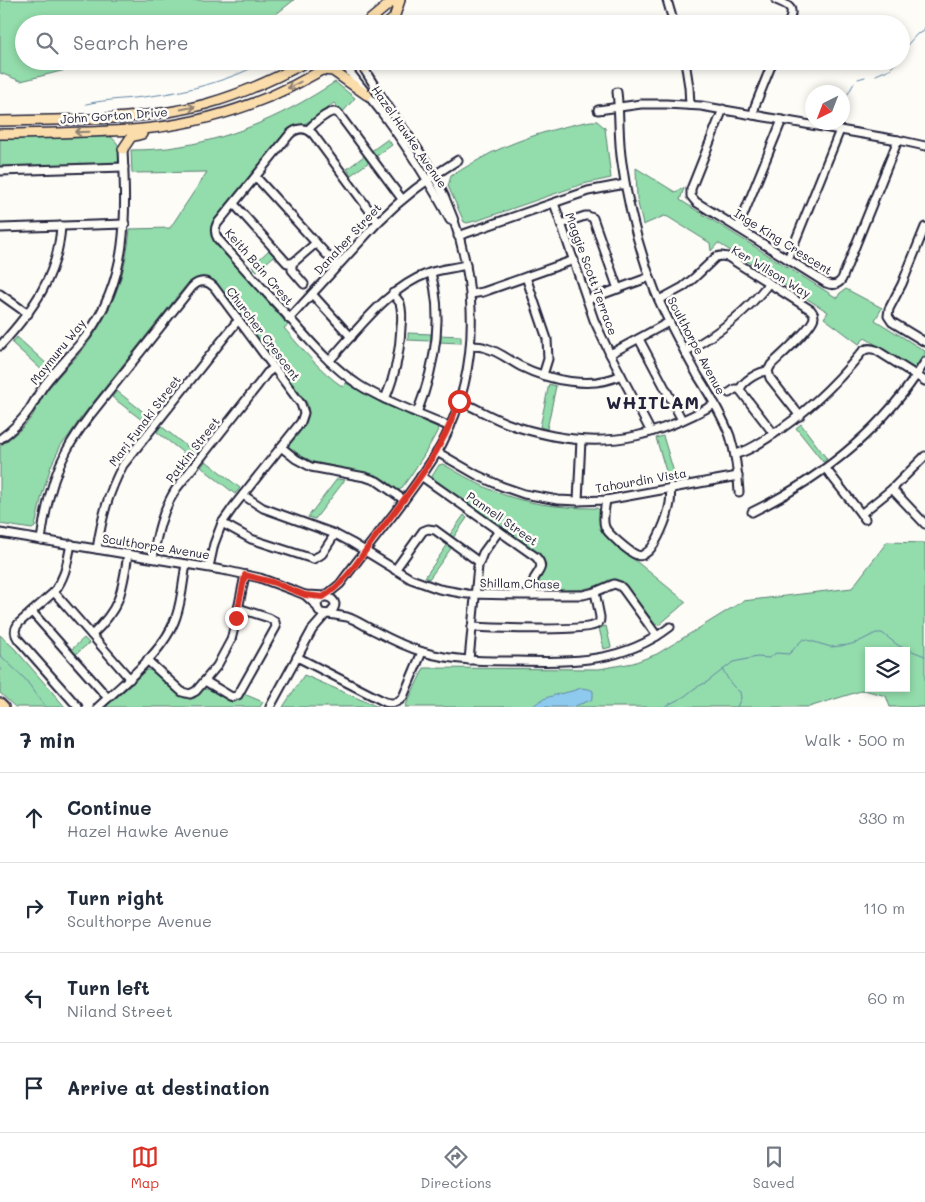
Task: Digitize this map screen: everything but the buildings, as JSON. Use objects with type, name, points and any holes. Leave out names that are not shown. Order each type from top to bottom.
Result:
[{"type":"main road","points":[[376,15],[394,0]]},
{"type":"main road","points":[[393,15],[400,0]]},
{"type":"main road","name":"John Gorton Drive","points":[[0,121],[128,116],[172,111],[239,94],[290,70]]},
{"type":"main road","points":[[323,70],[333,71],[367,95]]},
{"type":"main road","name":"John Gorton Drive","points":[[0,134],[109,131],[148,128],[201,119],[271,96],[323,70]]},
{"type":"main road","points":[[123,149],[131,137],[141,134],[148,128]]},
{"type":"main road","points":[[109,131],[118,137],[123,149]]},
{"type":"main road","points":[[0,703],[4,707]]},
{"type":"street","points":[[667,0],[671,15]]},
{"type":"street","points":[[776,0],[787,4],[792,15]]},
{"type":"street","name":"Hazel Hawke Avenue","points":[[349,70],[382,114],[427,180],[451,223],[456,228]]},
{"type":"street","name":"Hazel Hawke Avenue","points":[[323,597],[340,584],[422,476],[437,452],[450,427],[459,401],[471,346],[471,294],[466,266],[452,216],[434,175],[366,70]]},
{"type":"street","points":[[686,70],[690,105]]},
{"type":"street","points":[[753,114],[769,70]]},
{"type":"street","name":"Sculthorpe Avenue","points":[[617,92],[622,162],[635,231],[650,277],[669,322],[726,425],[735,454],[739,492]]},
{"type":"street","points":[[598,110],[649,104],[690,105],[805,124]]},
{"type":"street","name":"Inge King Crescent","points":[[723,109],[692,188],[692,198],[827,284],[834,284],[842,279],[898,140]]},
{"type":"street","name":"Keith Bain Crest","points":[[402,199],[338,113],[330,112],[308,130],[301,129],[292,132],[216,227],[216,236],[329,362],[362,386],[385,399],[450,427]]},
{"type":"street","points":[[738,228],[782,120]]},
{"type":"street","points":[[308,130],[313,134],[378,222]]},
{"type":"street","points":[[788,259],[840,130],[925,146]]},
{"type":"street","name":"Maymuru Way","points":[[0,439],[12,431],[45,384],[82,342],[97,320],[110,294],[123,246],[125,224],[123,149]]},
{"type":"street","name":"Danaher Street","points":[[290,319],[378,222],[402,199],[458,160]]},
{"type":"street","points":[[0,170],[124,167]]},
{"type":"street","points":[[256,177],[337,266]]},
{"type":"street","points":[[458,236],[588,191],[625,184]]},
{"type":"street","name":"Maggie Scott Terrace","points":[[554,203],[594,320],[651,432]]},
{"type":"street","points":[[234,204],[287,263],[298,260],[316,243]]},
{"type":"street","points":[[561,224],[585,216],[593,218],[618,289]]},
{"type":"street","points":[[0,228],[125,224]]},
{"type":"street","points":[[0,346],[28,314],[44,288],[52,270],[61,226]]},
{"type":"street","points":[[925,227],[888,314],[892,322],[925,342]]},
{"type":"street","name":"Ker Wilson Way","points":[[659,300],[683,286],[699,274],[716,257],[720,256],[727,257],[811,310],[814,313],[813,321],[799,338],[772,364],[768,371]]},
{"type":"street","points":[[471,294],[483,292],[574,260]]},
{"type":"street","points":[[292,263],[292,270],[304,284]]},
{"type":"street","points":[[329,362],[382,303],[410,282],[430,273],[466,266]]},
{"type":"street","points":[[417,413],[430,373],[435,344],[436,304],[430,273]]},
{"type":"street","points":[[526,277],[547,339],[548,359],[543,375]]},
{"type":"street","points":[[587,300],[650,277]]},
{"type":"street","name":"Churcher Crescent","points":[[41,540],[52,486],[58,467],[76,434],[192,287],[197,282],[202,281],[211,284],[304,410],[303,419],[222,523],[214,544],[209,567]]},
{"type":"street","points":[[685,352],[710,338],[734,320],[755,300],[769,283]]},
{"type":"street","points":[[0,294],[28,314]]},
{"type":"street","points":[[312,294],[351,337]]},
{"type":"street","points":[[385,399],[396,366],[401,337],[401,309],[399,302],[393,294]]},
{"type":"street","name":"Mari Funaki Street","points":[[97,549],[107,501],[123,465],[234,324],[239,321]]},
{"type":"street","points":[[610,354],[669,322]]},
{"type":"street","points":[[639,339],[682,420]]},
{"type":"street","points":[[471,346],[485,347],[522,367],[543,375],[565,380],[592,382],[609,380],[621,375]]},
{"type":"street","points":[[735,454],[746,451],[800,416],[867,349],[872,348],[876,350],[925,381]]},
{"type":"street","points":[[752,512],[801,486],[826,469],[851,448],[875,426],[897,401],[925,362]]},
{"type":"street","name":"Patkin Street","points":[[153,558],[162,516],[176,489],[267,373],[274,368]]},
{"type":"street","points":[[740,389],[742,385],[760,372],[768,371],[771,379],[800,416]]},
{"type":"street","points":[[729,393],[734,389],[740,389]]},
{"type":"street","points":[[740,389],[740,392],[774,434]]},
{"type":"street","points":[[459,401],[510,425],[544,434],[581,440],[612,440],[640,435],[667,427],[715,404]]},
{"type":"street","points":[[578,502],[581,440]]},
{"type":"street","points":[[282,447],[296,459],[311,467],[373,480],[404,500]]},
{"type":"street","name":"Tahourdin Vista","points":[[437,452],[487,480],[511,490],[541,498],[578,502],[606,500],[738,476]]},
{"type":"street","points":[[826,469],[863,517],[925,456]]},
{"type":"street","name":"Pannell Street","points":[[422,476],[540,561],[540,569],[534,581],[532,595]]},
{"type":"street","points":[[606,500],[604,520],[609,534],[634,554],[642,556],[648,552],[662,530],[670,505],[671,488]]},
{"type":"street","points":[[892,489],[925,524]]},
{"type":"street","name":"Shillam Chase","points":[[243,495],[263,508],[335,534],[411,579],[439,589],[456,593],[570,596],[595,592],[614,584],[620,586],[657,636]]},
{"type":"street","points":[[222,523],[252,538],[309,558],[319,556],[335,534]]},
{"type":"street","points":[[395,570],[422,531],[428,528],[434,530],[479,562]]},
{"type":"street","points":[[469,660],[476,576],[479,562],[483,553],[499,531]]},
{"type":"street","name":"Sculthorpe Avenue","points":[[0,533],[209,567],[277,584],[305,595],[323,597]]},
{"type":"street","points":[[71,544],[65,574],[54,592],[16,626],[15,633],[78,707]]},
{"type":"street","points":[[92,635],[112,612],[118,601],[128,554]]},
{"type":"street","points":[[98,707],[130,679],[168,634],[176,617],[186,564]]},
{"type":"street","points":[[147,660],[184,694],[193,693],[217,666],[227,648],[235,624],[245,575]]},
{"type":"street","name":"Hazel Hawke Avenue","points":[[334,603],[340,584]]},
{"type":"street","points":[[54,592],[130,679]]},
{"type":"street","points":[[472,627],[577,628],[596,625],[600,621],[600,617],[595,592]]},
{"type":"street","name":"Sculthorpe Avenue","points":[[305,595],[317,607]]},
{"type":"street","points":[[312,630],[318,600],[323,597],[331,598],[348,618]]},
{"type":"street","points":[[270,707],[312,630],[327,614],[333,611],[334,603]]},
{"type":"street","points":[[317,607],[321,613],[348,618],[422,652],[469,660],[562,662],[588,660],[625,651],[657,636],[670,627]]},
{"type":"street","points":[[205,681],[230,696],[238,695],[276,627],[275,622],[270,618],[238,608]]},
{"type":"street","points":[[32,612],[108,698]]},
{"type":"street","points":[[297,657],[392,704],[403,697],[422,652]]},
{"type":"green space","points":[[0,0],[294,0],[275,15],[15,15],[15,70],[66,70],[21,81],[0,73]]},
{"type":"green space","points":[[335,82],[355,98],[342,113],[334,103],[307,123],[293,126],[286,131],[213,221],[211,234],[214,242],[288,325],[284,328],[327,374],[343,387],[346,383],[381,403],[437,427],[438,430],[430,445],[401,489],[398,490],[375,475],[314,462],[301,456],[288,446],[307,421],[309,409],[307,403],[216,282],[209,278],[201,277],[187,284],[61,445],[51,466],[35,527],[32,529],[0,524],[0,446],[18,432],[29,420],[48,389],[94,335],[116,292],[125,261],[130,229],[170,228],[207,172],[132,173],[131,150],[181,146],[222,137],[280,114]]},
{"type":"green space","points":[[597,121],[605,128],[611,178],[583,184],[479,220],[464,222],[448,186],[451,176],[491,153],[515,143],[566,126]]},
{"type":"green space","points":[[109,136],[119,146],[121,155],[117,163],[112,165],[0,168],[0,139]]},
{"type":"green space","points":[[388,139],[392,145],[374,158],[370,152]]},
{"type":"green space","points":[[364,156],[369,162],[351,175],[347,169]]},
{"type":"green space","points":[[636,168],[675,192],[684,188],[680,200],[837,298],[846,289],[882,308],[875,320],[925,351],[916,370],[865,338],[859,344],[824,318],[828,312],[718,243],[711,251],[710,243],[664,216],[643,225],[637,199]]},
{"type":"green space","points":[[269,250],[274,256],[257,271],[252,266]]},
{"type":"green space","points":[[408,333],[431,334],[431,341],[408,340]]},
{"type":"green space","points":[[438,335],[461,336],[461,343],[438,342]]},
{"type":"green space","points":[[17,337],[49,366],[44,372],[12,343]]},
{"type":"green space","points":[[549,384],[556,386],[547,429],[540,427]]},
{"type":"green space","points":[[117,391],[151,418],[147,424],[112,397]]},
{"type":"green space","points":[[801,424],[827,459],[823,462],[796,428]]},
{"type":"green space","points":[[161,426],[195,453],[191,459],[157,432]]},
{"type":"green space","points":[[663,436],[676,479],[669,481],[656,438]]},
{"type":"green space","points":[[206,461],[240,488],[235,494],[201,467]]},
{"type":"green space","points":[[443,464],[487,488],[514,498],[555,506],[597,508],[600,511],[600,523],[604,535],[686,602],[659,625],[655,624],[625,584],[615,579],[580,590],[542,591],[542,583],[538,582],[543,573],[542,557],[431,478],[439,465]]},
{"type":"green space","points":[[337,479],[345,480],[315,519],[308,517]]},
{"type":"green space","points":[[464,515],[467,518],[453,538],[449,536]]},
{"type":"green space","points":[[887,542],[925,543],[925,707],[890,707],[886,696],[871,692],[910,692],[910,647],[865,647],[865,690],[809,707],[405,707],[424,668],[599,669],[633,663],[657,654],[743,601],[852,588]]},
{"type":"green space","points":[[448,544],[452,547],[429,579],[425,577]]},
{"type":"green space","points":[[606,626],[611,647],[604,649],[599,628]]},
{"type":"green space","points":[[0,635],[15,649],[65,707],[15,707],[0,693]]},
{"type":"green space","points":[[84,638],[89,643],[75,655],[71,650]]},
{"type":"green space","points":[[145,670],[151,670],[184,698],[195,698],[204,689],[208,689],[236,701],[244,694],[263,702],[260,707],[105,707]]},
{"type":"green space","points":[[304,675],[378,707],[283,707]]},
{"type":"water","points":[[581,688],[593,691],[591,700],[572,707],[532,707],[544,699]]},
{"type":"waterway","points":[[910,42],[917,34],[923,32],[925,27]]},
{"type":"waterway","points":[[86,104],[166,94],[195,88],[248,70]]},
{"type":"waterway","points":[[876,75],[888,70]]},
{"type":"waterway","points":[[858,79],[865,77]]},
{"type":"waterway","points":[[850,90],[854,83]]},
{"type":"waterway","points":[[664,707],[707,682],[733,662],[757,657],[769,658],[776,653],[789,654],[804,639],[831,647],[848,645],[876,633],[882,633],[899,646],[925,656]]},
{"type":"waterway","points":[[0,655],[25,679],[46,707]]},
{"type":"waterway","points":[[723,670],[732,685],[740,692],[741,698],[737,707]]},
{"type":"district","name":"WHITLAM","points":[[653,403]]},
{"type":"route","points":[[236,618],[245,575],[272,582],[305,595],[323,597],[340,584],[422,476],[447,433],[459,401]]}]
